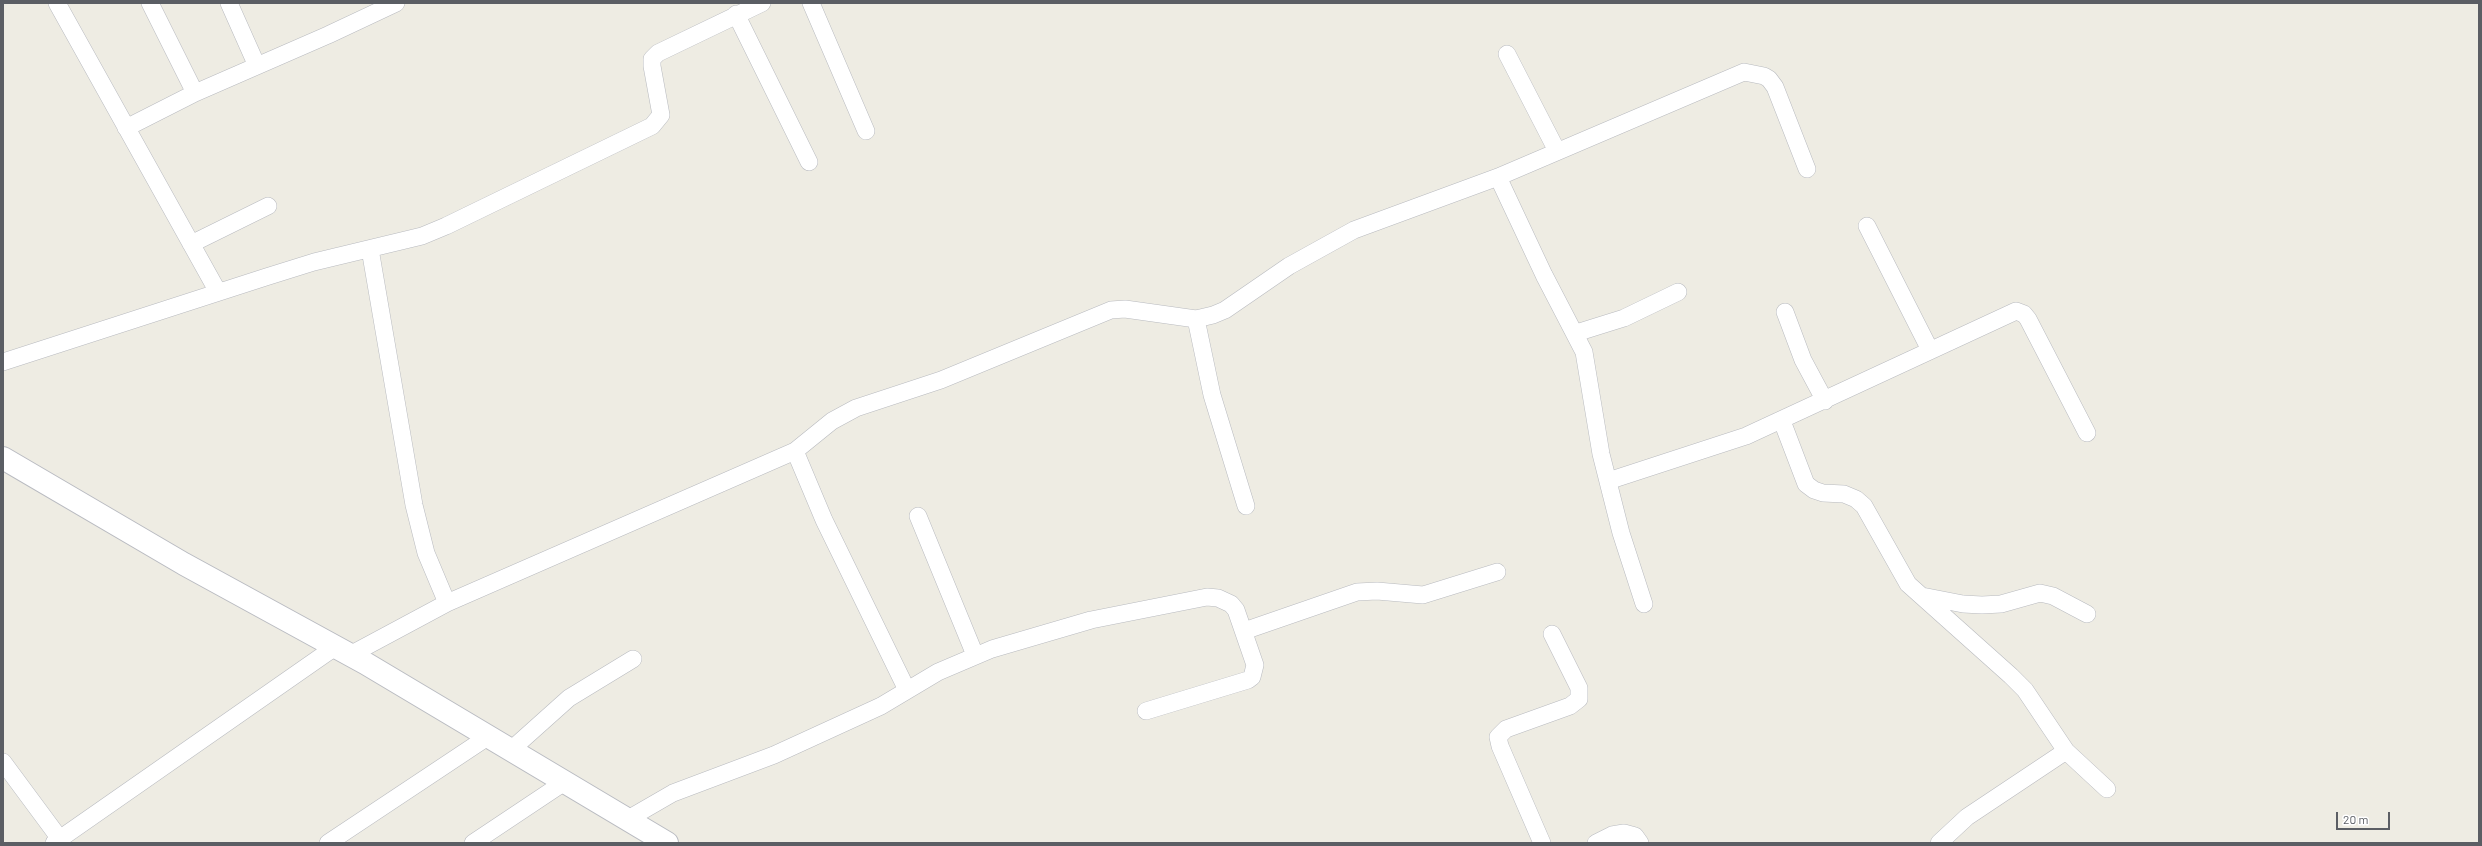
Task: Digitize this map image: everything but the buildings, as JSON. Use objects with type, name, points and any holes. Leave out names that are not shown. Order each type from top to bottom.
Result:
[{"type":"street","points":[[57,3],[218,292]]},
{"type":"street","points":[[150,3],[195,93]]},
{"type":"street","points":[[229,3],[257,66]]},
{"type":"street","points":[[126,128],[195,93],[396,3]]},
{"type":"street","points":[[3,362],[314,262],[422,236],[446,226],[652,126],[662,115],[652,66],[652,59],[664,49],[762,3]]},
{"type":"street","points":[[811,3],[866,132]]},
{"type":"street","points":[[736,14],[809,162]]},
{"type":"street","points":[[1507,54],[1557,151]]},
{"type":"street","points":[[3,762],[57,841],[342,651],[447,603],[795,451],[843,413],[941,380],[1111,310],[1125,309],[1196,319],[1225,310],[1289,266],[1354,230],[1498,177],[1744,72],[1755,73],[1770,79],[1775,87],[1807,169]]},
{"type":"street","points":[[1498,177],[1544,276],[1576,333],[1587,364],[1600,447],[1608,481],[1627,554],[1644,604]]},
{"type":"street","points":[[191,244],[268,206]]},
{"type":"street","points":[[1868,226],[1930,350]]},
{"type":"street","points":[[370,249],[416,513],[426,553],[447,603]]},
{"type":"street","points":[[1576,333],[1624,318],[1678,292]]},
{"type":"street","points":[[1785,312],[1804,360],[1825,401]]},
{"type":"street","points":[[1608,481],[1746,436],[1782,421],[2009,313],[2020,312],[2028,319],[2087,434]]},
{"type":"street","points":[[1196,319],[1214,402],[1246,506]]},
{"type":"street","points":[[1782,421],[1806,484],[1814,490],[1823,493],[1844,494],[1856,499],[1864,506],[1902,576],[1920,595],[2020,685],[2066,751],[2107,790]]},
{"type":"street","points":[[795,451],[824,520],[907,690]]},
{"type":"street","points":[[3,458],[184,564],[342,651],[512,749],[667,843]]},
{"type":"street","points":[[918,516],[975,655]]},
{"type":"street","points":[[1244,631],[1357,592],[1377,591],[1423,595],[1497,572]]},
{"type":"street","points":[[1920,595],[1963,604],[1982,605],[2001,604],[2040,593],[2053,596],[2088,614]]},
{"type":"street","points":[[628,819],[673,793],[774,756],[881,706],[938,672],[975,655],[1091,620],[1207,597],[1218,598],[1231,604],[1244,631],[1255,665],[1254,672],[1248,680],[1146,711]]},
{"type":"street","points":[[1542,843],[1500,746],[1498,737],[1506,729],[1570,706],[1579,699],[1579,688],[1552,634]]},
{"type":"street","points":[[512,749],[564,702],[633,659]]},
{"type":"street","points":[[328,843],[489,736]]},
{"type":"street","points":[[1939,843],[1967,817],[2066,751]]},
{"type":"street","points":[[473,843],[566,781]]},
{"type":"street","points":[[1596,843],[1612,835],[1624,833],[1635,836],[1640,843]]}]
